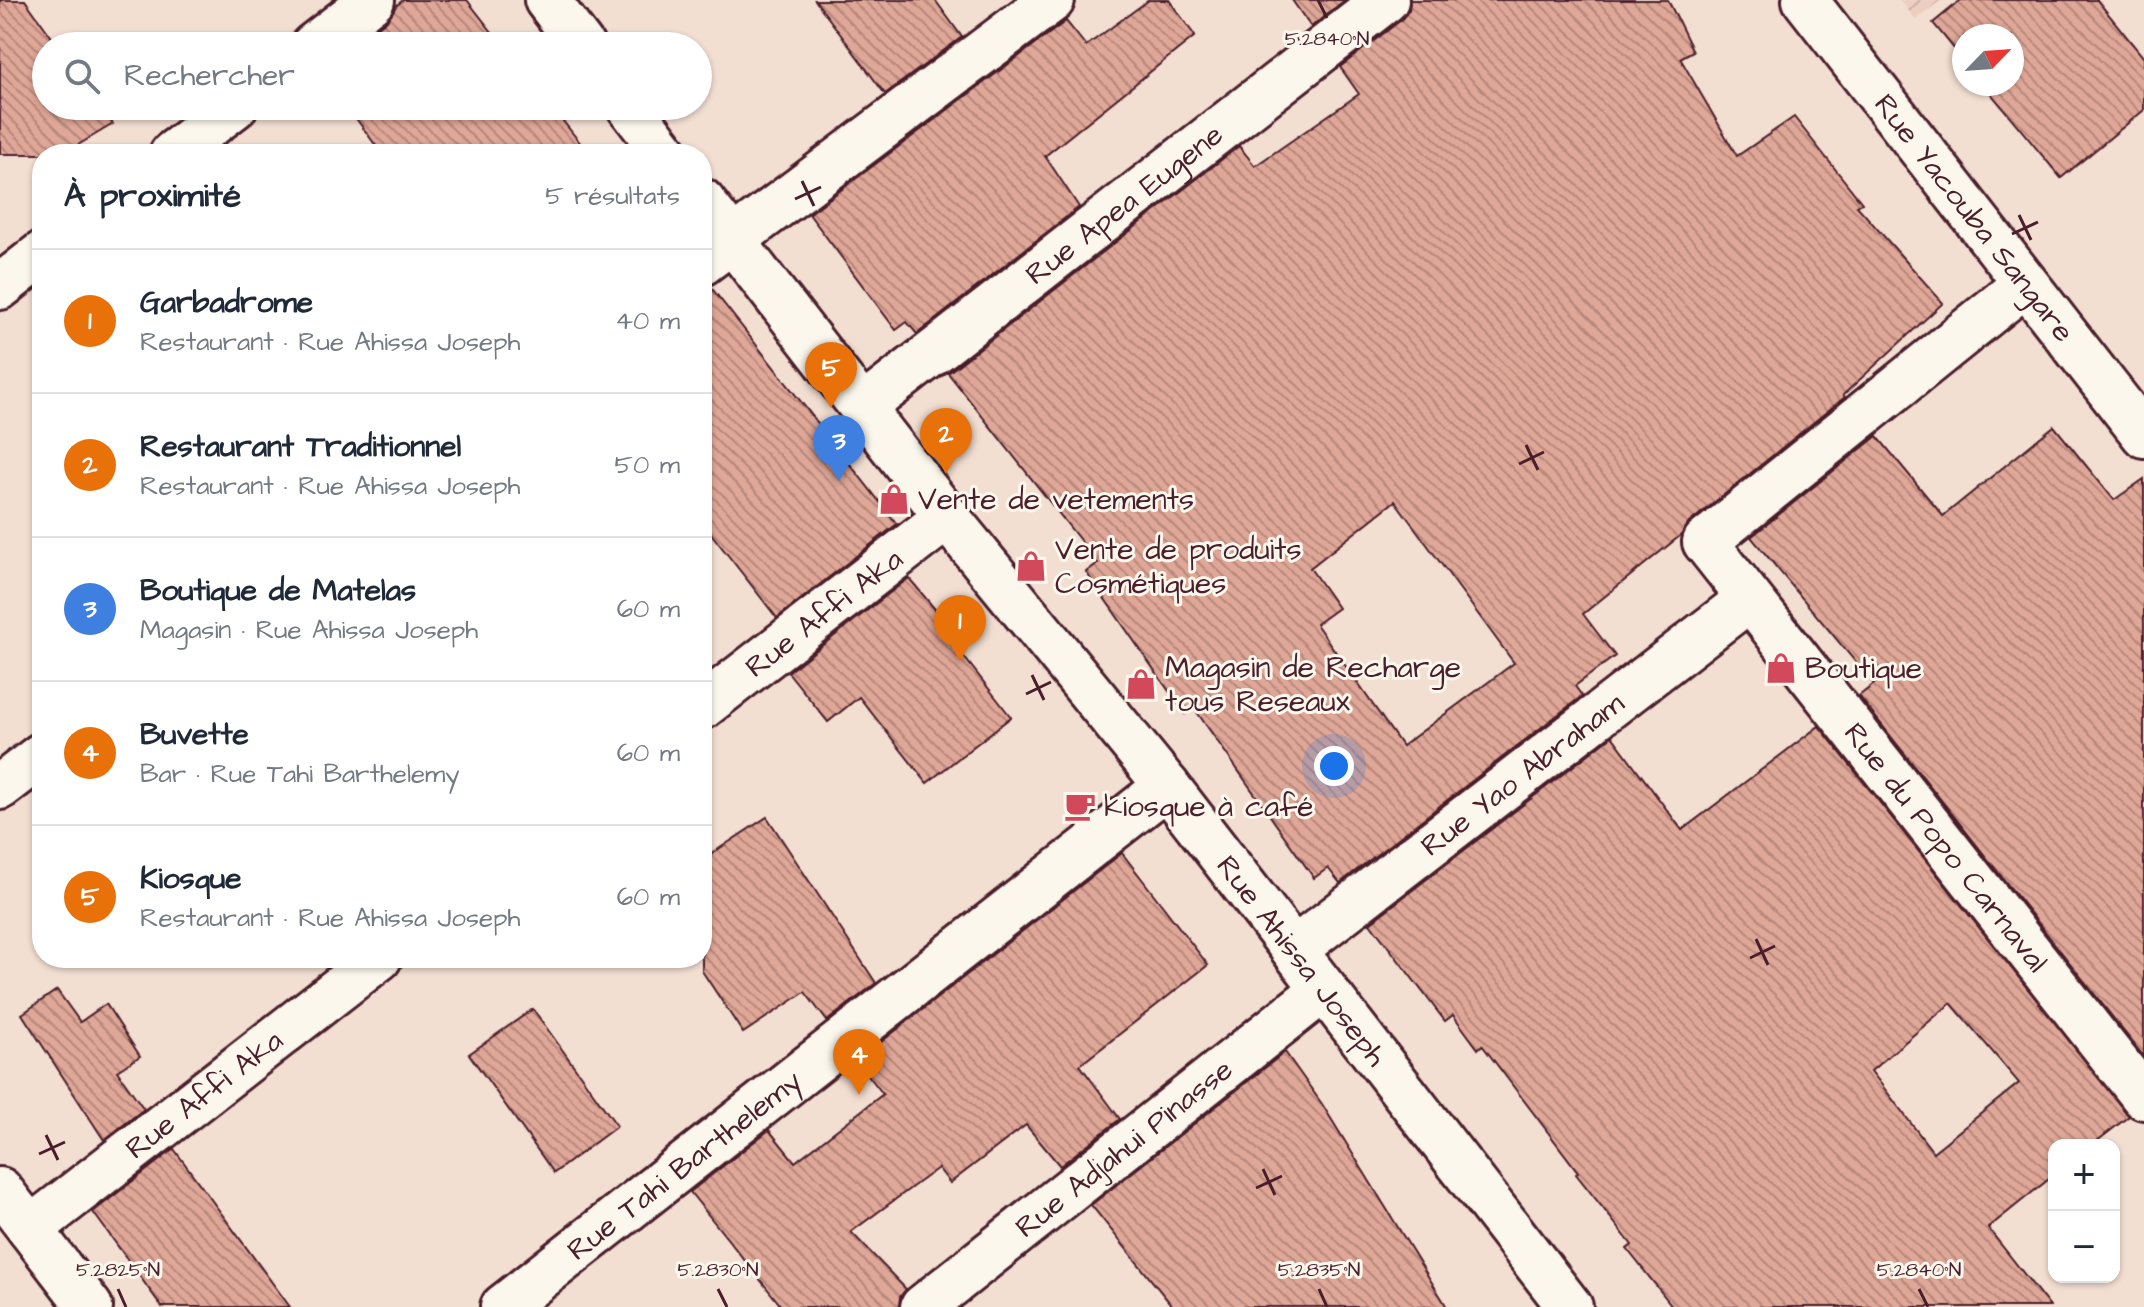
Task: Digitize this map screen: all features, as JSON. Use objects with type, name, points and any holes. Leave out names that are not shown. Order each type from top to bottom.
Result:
[{"type":"street","points":[[331,32],[372,0]]},
{"type":"street","points":[[547,0],[571,32]]},
{"type":"street","points":[[717,252],[1052,0]]},
{"type":"street","name":"Rue Apea Eugene","points":[[862,408],[1386,0]]},
{"type":"street","name":"Rue Yacouba Sangare","points":[[1819,5],[2025,284],[2144,435]]},
{"type":"street","points":[[185,144],[217,120]]},
{"type":"street","points":[[640,120],[658,144]]},
{"type":"street","name":"Rue Ahissa Joseph","points":[[717,252],[862,408],[1167,786],[1324,989],[1553,1301]]},
{"type":"street","points":[[0,287],[32,262]]},
{"type":"street","name":"Rue du Popo Carnaval","points":[[2025,284],[1705,542],[2144,1097]]},
{"type":"street","name":"Rue Affi Aka","points":[[712,699],[947,517]]},
{"type":"street","name":"Rue Yao Abraham","points":[[1294,950],[1749,599]]},
{"type":"street","points":[[0,787],[32,763]]},
{"type":"street","name":"Rue Tahi Barthelemy","points":[[503,1307],[1167,786]]},
{"type":"street","name":"Rue Affi Aka","points":[[30,1229],[366,968]]},
{"type":"street","name":"Rue Adjahui Pinasse","points":[[923,1307],[1324,989]]},
{"type":"street","points":[[0,1190],[90,1307]]},
{"type":"shaded area","points":[[1900,0],[1941,0],[1916,20]]},
{"type":"building","points":[[0,0],[25,0],[48,32],[32,32],[32,120],[110,120],[113,124],[80,144],[32,144],[32,154],[0,154]]},
{"type":"building","points":[[403,0],[467,0],[492,32],[372,32],[387,20]]},
{"type":"building","points":[[815,0],[935,0],[962,37],[885,94]]},
{"type":"building","points":[[1149,0],[1169,0],[1195,36],[1045,156],[1079,207],[917,334],[907,322],[896,330],[809,214],[1066,21],[1086,46]]},
{"type":"building","points":[[1292,0],[1345,0],[1311,27]]},
{"type":"building","points":[[1410,0],[1668,0],[1693,51],[1680,58],[1737,156],[1794,117],[1862,203],[1857,206],[1943,303],[1843,395],[1845,397],[1689,523],[1681,535],[1583,614],[1615,656],[1575,686],[1582,696],[1340,883],[1328,868],[1314,878],[1194,708],[1185,714],[1086,572],[1098,563],[948,373],[1239,146],[1255,166],[1359,94],[1340,67],[1401,20],[1409,10]],"holes":[[[1395,501],[1514,663],[1402,746],[1316,624],[1338,608],[1310,568]]]},
{"type":"building","points":[[1961,0],[2097,0],[2144,58],[2144,110],[2061,178],[1993,96],[2024,96],[2024,24],[1952,24],[1952,46],[1933,23]]},
{"type":"building","points":[[357,120],[562,120],[581,144],[375,144]]},
{"type":"building","points":[[712,289],[897,524],[777,618],[712,535]]},
{"type":"building","points":[[2054,426],[2114,500],[2144,479],[2144,1057],[1859,696],[1874,684],[1751,537],[1877,436],[1943,516]]},
{"type":"building","points":[[909,578],[948,625],[943,630],[1011,717],[927,783],[859,697],[828,722],[788,672]]},
{"type":"building","points":[[1819,726],[2129,1116],[2100,1139],[2048,1139],[2048,1180],[1988,1228],[2050,1307],[1673,1307],[1627,1249],[1632,1245],[1482,1045],[1478,1049],[1453,1015],[1445,1021],[1370,923],[1612,736],[1682,830]],"holes":[[[1951,1003],[2019,1083],[1933,1152],[1871,1071]]]},
{"type":"building","points":[[767,817],[876,983],[827,1021],[805,992],[743,1033],[702,971],[702,968],[712,968],[712,853]]},
{"type":"building","points":[[1122,853],[1208,965],[1080,1065],[1120,1119],[1060,1166],[1026,1125],[950,1183],[938,1168],[851,1232],[906,1289],[900,1297],[899,1307],[782,1307],[690,1192],[769,1130],[795,1162],[883,1094],[857,1061]]},
{"type":"building","points":[[57,990],[80,1022],[106,1004],[140,1056],[117,1071],[144,1109],[104,1140],[22,1014]]},
{"type":"building","points":[[533,1009],[617,1126],[554,1173],[469,1054]]},
{"type":"building","points":[[1285,1052],[1322,1104],[1447,1307],[1173,1307],[1091,1205]]},
{"type":"building","points":[[174,1149],[290,1307],[162,1307],[93,1212]]},
{"type":"place","name":"Kiosque","points":[[831,408]]},
{"type":"place","name":"Restaurant Traditionnel","points":[[946,474]]},
{"type":"place","name":"Boutique de Matelas","points":[[839,481]]},
{"type":"place","name":"Vente de vetements","points":[[894,499]]},
{"type":"place","name":"Vente de produits Cosmétiques","points":[[1031,566]]},
{"type":"place","name":"Garbadrome","points":[[960,661]]},
{"type":"place","name":"Boutique","points":[[1781,668]]},
{"type":"place","name":"Magasin de Recharge tous Reseaux","points":[[1141,684]]},
{"type":"place","name":"kiosque à café","points":[[1080,806]]},
{"type":"place","name":"Buvette","points":[[859,1095]]}]
